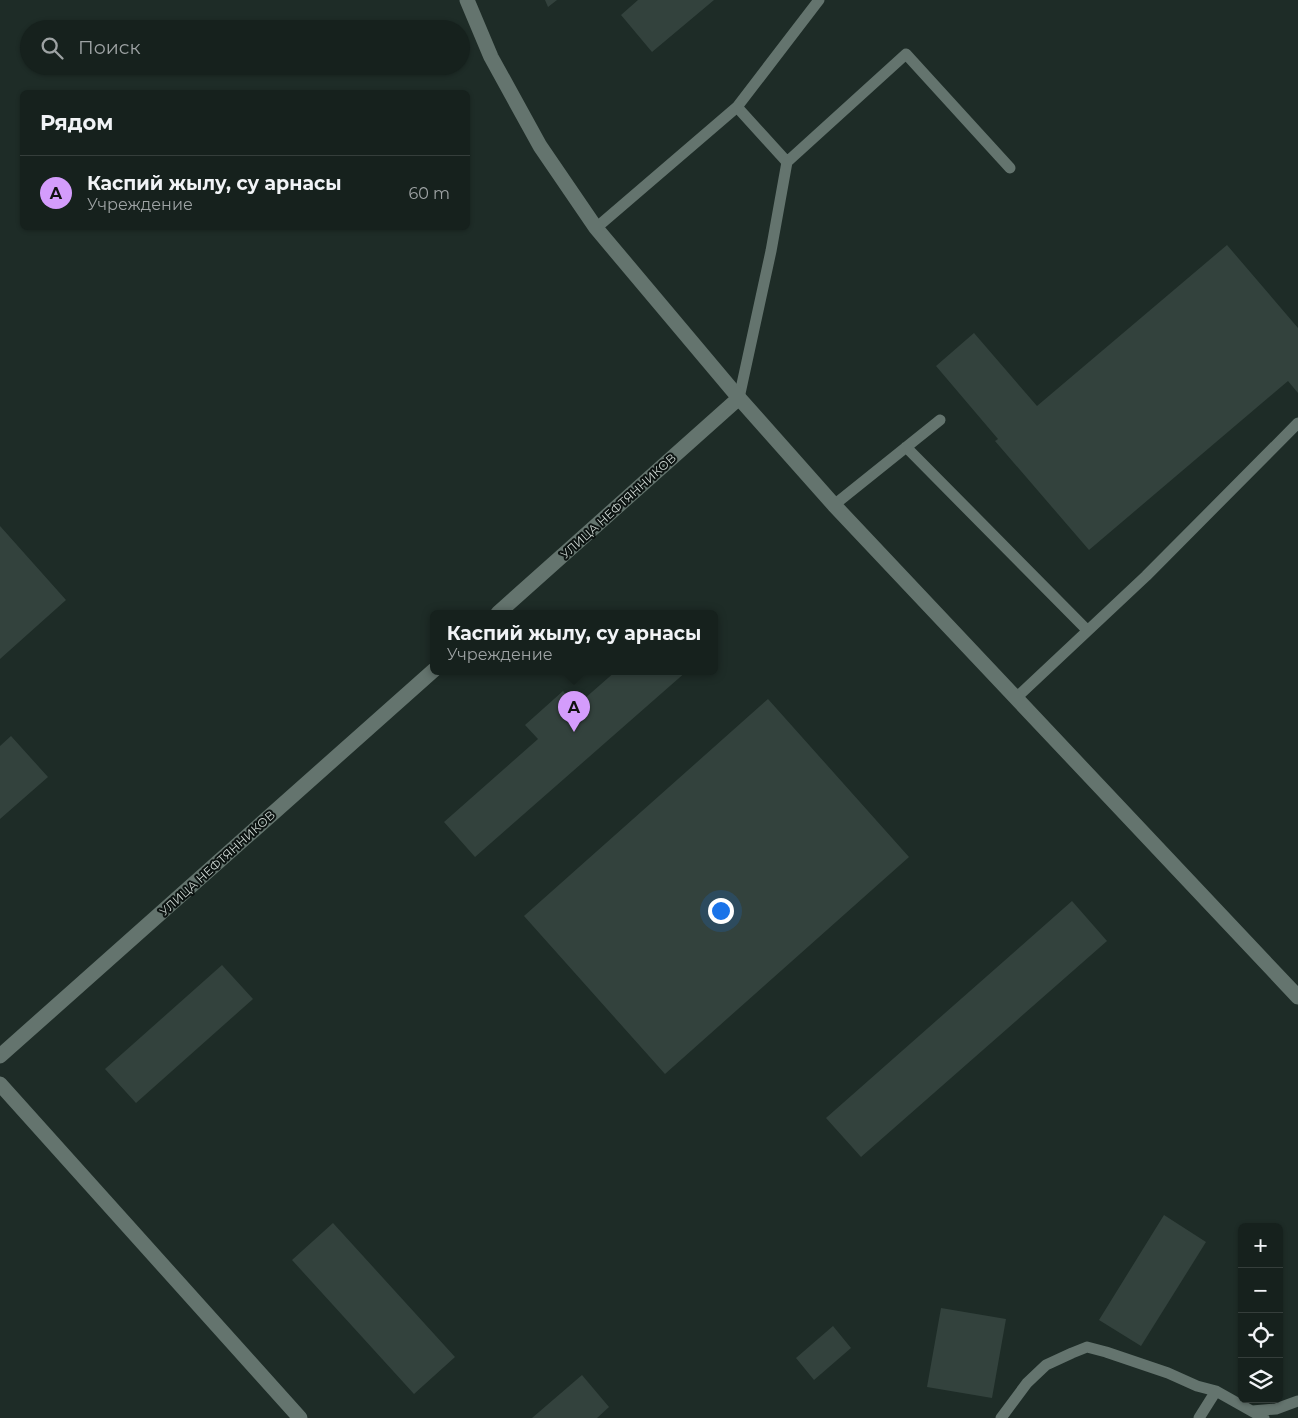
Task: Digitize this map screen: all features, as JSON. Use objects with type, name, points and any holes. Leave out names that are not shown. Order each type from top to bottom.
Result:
[{"type":"street","points":[[467,0],[491,57],[540,146],[596,228],[739,398],[834,505],[1298,997]]},
{"type":"street","name":"УЛИЦА НЕФТЯННИКОВ","points":[[501,610],[739,398]]},
{"type":"street","name":"УЛИЦА НЕФТЯННИКОВ","points":[[0,1056],[430,674]]},
{"type":"street","points":[[0,1084],[300,1418]]},
{"type":"lane","points":[[596,228],[737,107],[819,0]]},
{"type":"lane","points":[[739,398],[772,251],[787,162],[906,54],[1010,168]]},
{"type":"lane","points":[[737,107],[787,162]]},
{"type":"lane","points":[[834,505],[940,420]]},
{"type":"lane","points":[[1016,698],[1146,576],[1298,423]]},
{"type":"lane","points":[[906,447],[1087,630]]},
{"type":"lane","points":[[1001,1418],[1027,1383],[1046,1365],[1087,1348],[1106,1352],[1159,1370],[1197,1386],[1216,1391],[1264,1418]]},
{"type":"lane","points":[[1199,1418],[1216,1391]]},
{"type":"lane","points":[[1252,1411],[1276,1409],[1298,1401]]},
{"type":"building","points":[[545,0],[557,0],[548,7]]},
{"type":"building","points":[[638,0],[714,0],[652,52],[621,15]]},
{"type":"building","points":[[1227,245],[1298,328],[1298,393],[1288,381],[1089,550],[995,441],[998,439],[936,366],[974,333],[1037,406]]},
{"type":"building","points":[[0,526],[66,600],[0,659]]},
{"type":"building","points":[[611,675],[682,675],[475,857],[444,822],[538,739],[525,725],[563,691],[576,706]]},
{"type":"building","points":[[768,699],[909,857],[665,1074],[524,916]]},
{"type":"building","points":[[11,736],[48,777],[0,819],[0,746]]},
{"type":"building","points":[[1072,901],[1107,941],[861,1157],[826,1118]]},
{"type":"building","points":[[222,965],[253,999],[136,1103],[105,1069]]},
{"type":"building","points":[[1164,1215],[1206,1242],[1141,1346],[1099,1320]]},
{"type":"building","points":[[333,1223],[455,1357],[414,1394],[292,1260]]},
{"type":"building","points":[[941,1308],[1006,1319],[992,1398],[927,1387]]},
{"type":"building","points":[[833,1326],[851,1348],[814,1380],[796,1358]]},
{"type":"building","points":[[582,1375],[609,1407],[597,1418],[532,1418]]},
{"type":"place","name":"Каспий жылу, су арнасы","points":[[574,732]]}]
